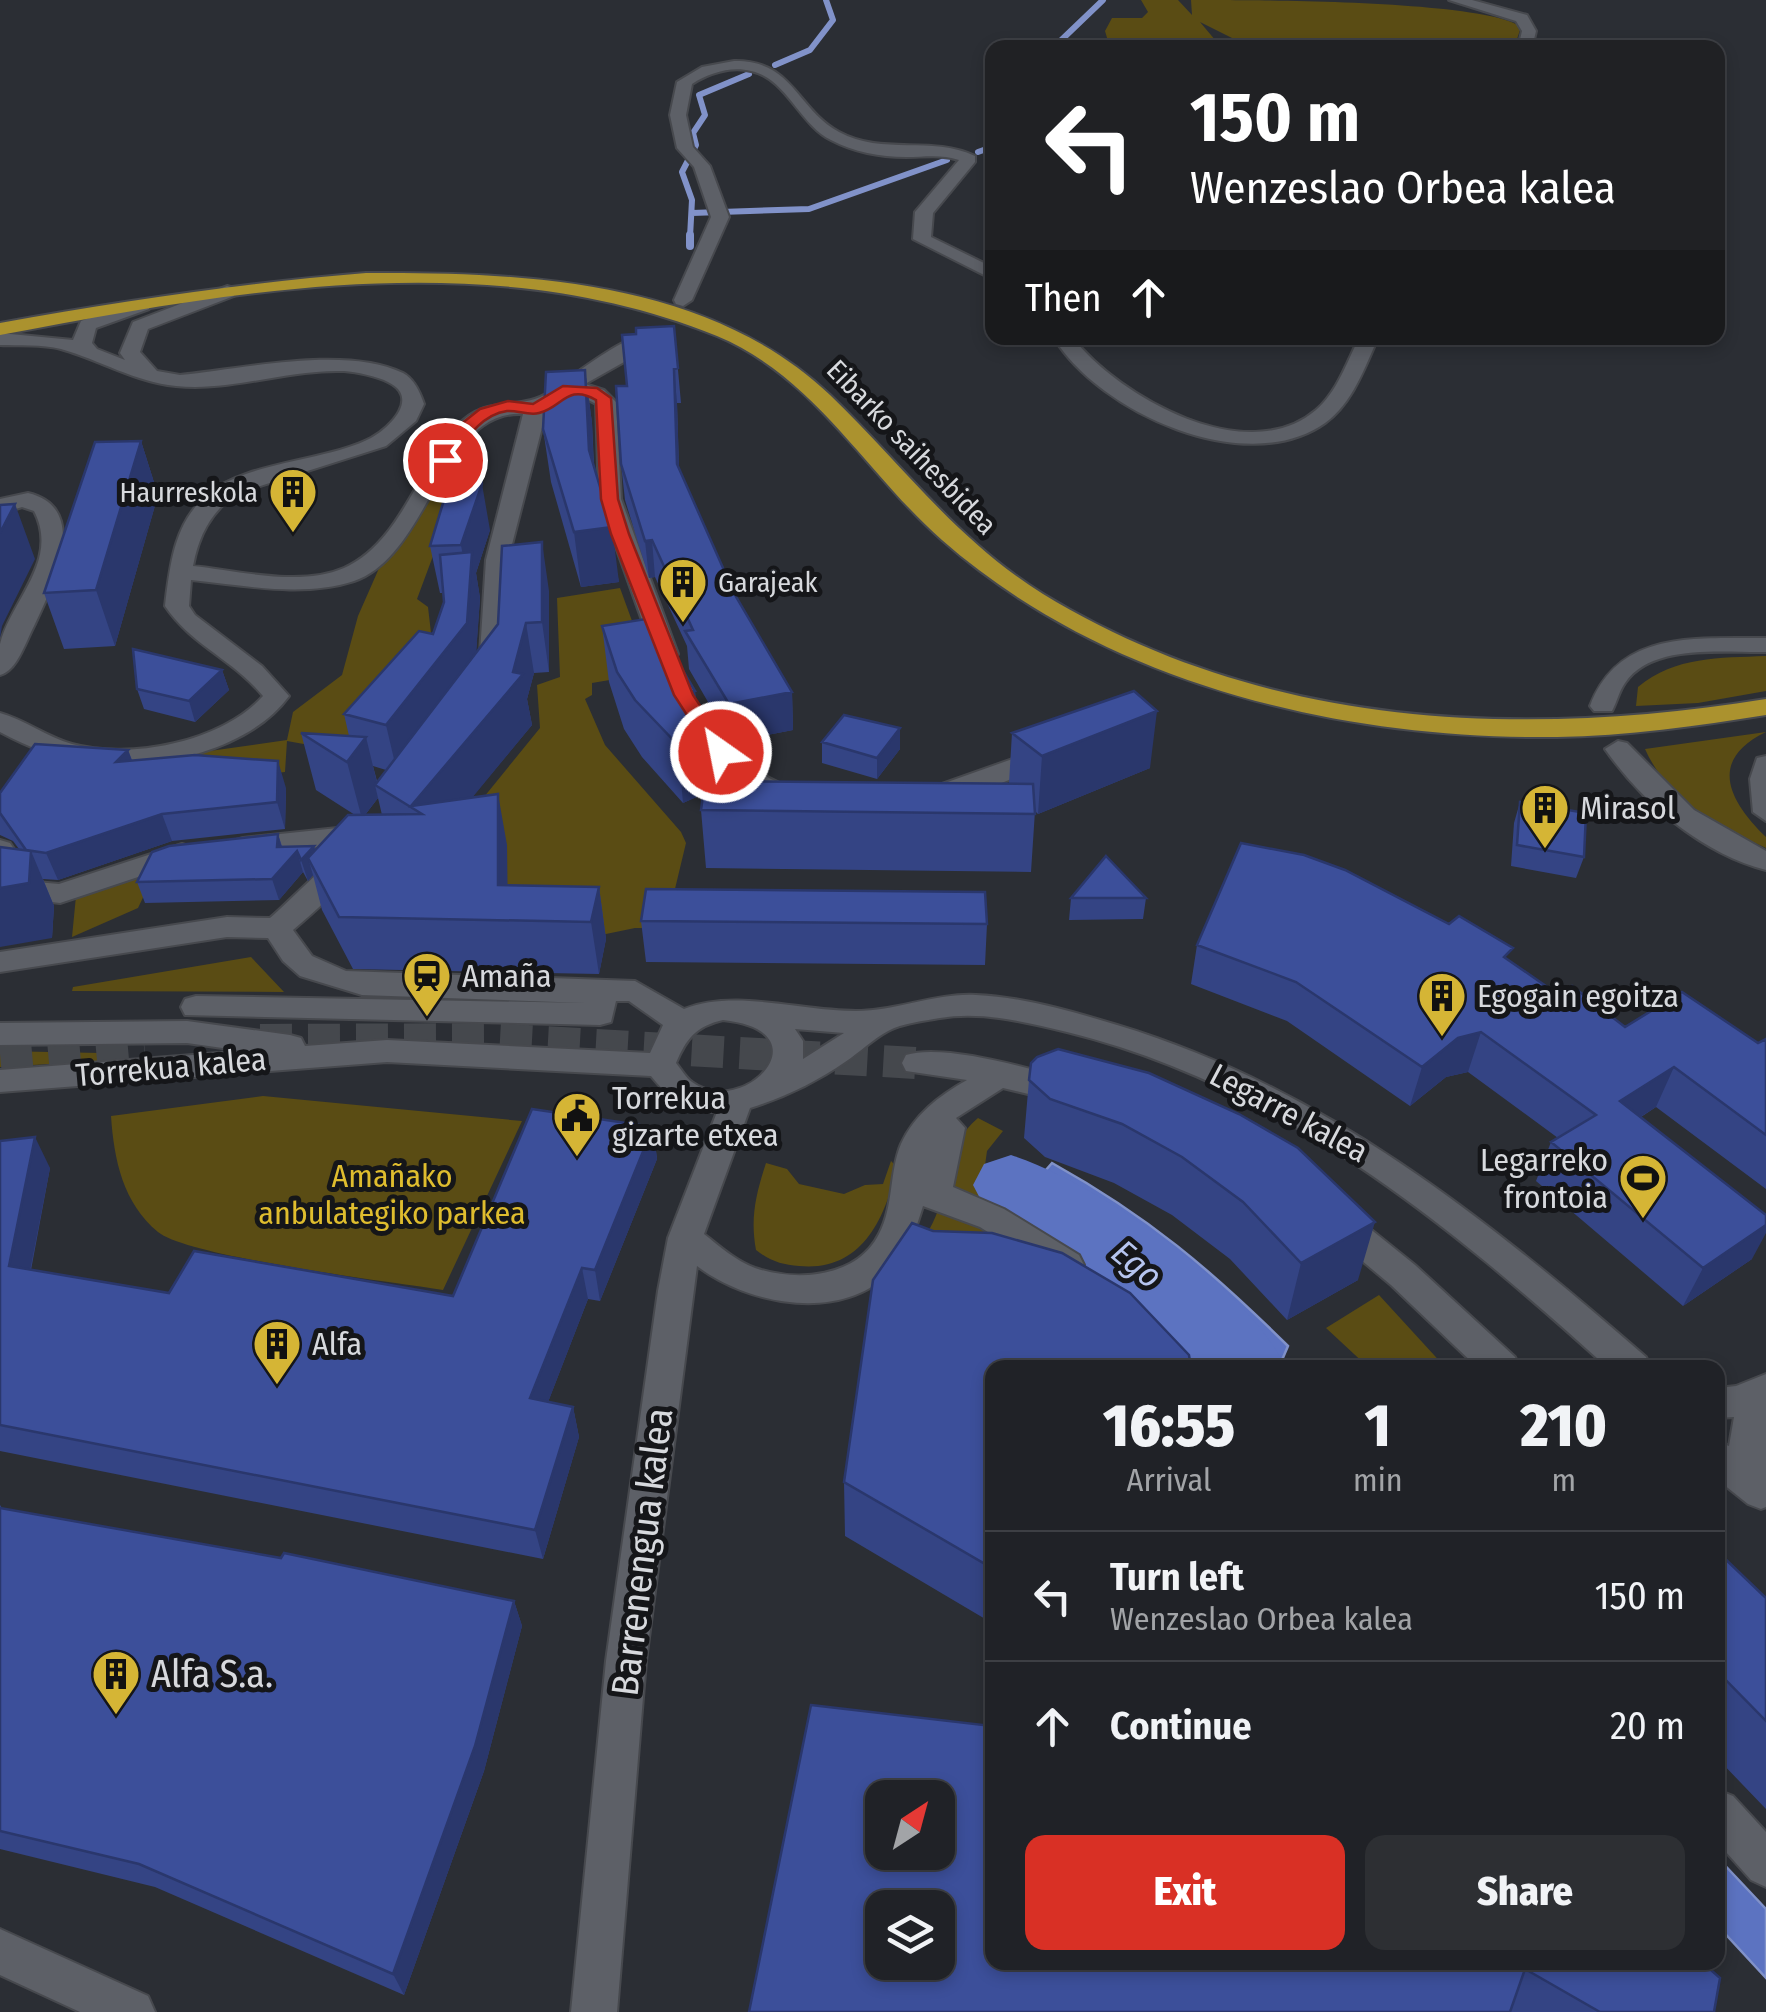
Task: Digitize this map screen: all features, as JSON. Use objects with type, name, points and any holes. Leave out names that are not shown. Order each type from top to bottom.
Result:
[{"type":"highway","name":"Eibarko saihesbidea","points":[[0,329],[159,300],[334,280],[470,280],[626,300],[724,332],[800,375],[949,534],[1066,619],[1126,647],[1240,686],[1349,712],[1475,727],[1550,729],[1651,724],[1766,707]]},
{"type":"street","points":[[1456,0],[1522,18],[1529,30],[1527,40]]},
{"type":"street","points":[[684,300],[717,212],[698,162],[685,148],[678,114],[685,82],[698,72],[723,67],[751,66],[772,73],[814,125],[838,138],[889,153],[954,150],[969,159],[924,212],[922,238],[985,270]]},
{"type":"street","points":[[151,376],[130,352],[140,326],[226,292]]},
{"type":"street","points":[[91,354],[82,343],[88,325],[159,300]]},
{"type":"street","points":[[64,317],[102,317],[126,325],[134,337]]},
{"type":"street","points":[[474,696],[491,672],[496,560],[536,410],[593,368],[656,336]]},
{"type":"street","points":[[0,339],[60,342],[151,376],[180,381],[345,365],[397,378],[410,391],[414,404],[408,416],[379,442],[251,479],[207,502],[193,521],[176,606],[186,623],[213,646],[262,676],[276,696],[266,712],[245,726],[200,742],[127,756],[93,756],[40,744],[0,723]]},
{"type":"street","points":[[1069,345],[1104,383],[1147,410],[1204,429],[1243,436],[1280,435],[1305,428],[1324,416],[1364,345]]},
{"type":"street","points":[[563,390],[592,391],[606,402],[610,499],[680,687],[721,752],[753,784],[781,794],[818,798]]},
{"type":"street","points":[[181,572],[276,580],[350,574],[372,562],[466,428],[486,412],[508,406],[536,410]]},
{"type":"street","points":[[0,668],[35,598],[54,531],[46,511],[35,501],[10,503]]},
{"type":"street","points":[[1603,706],[1606,686],[1623,666],[1652,654],[1766,646]]},
{"type":"street","points":[[917,800],[973,785],[1073,744]]},
{"type":"street","points":[[1618,749],[1643,780],[1696,827],[1766,861]]},
{"type":"street","points":[[1766,764],[1766,812]]},
{"type":"street","points":[[0,848],[28,890],[60,894],[173,854],[375,826],[320,891],[277,928],[227,927],[0,962]]},
{"type":"street","points":[[277,928],[294,960],[326,978],[362,985],[635,990],[682,1024]]},
{"type":"street","points":[[196,1007],[600,1014],[602,990]]},
{"type":"street","name":"Legarre kalea","points":[[881,1021],[927,1007],[958,1006],[1034,1014],[1127,1036],[1274,1098],[1355,1144],[1445,1209],[1624,1360]]},
{"type":"street","points":[[735,1008],[762,1016],[881,1021],[845,1048],[770,1089],[737,1102],[691,1097],[676,1088],[660,1065],[665,1042],[682,1024],[713,1010],[735,1008]]},
{"type":"street","points":[[762,1016],[786,1034],[791,1048],[790,1063],[770,1089]]},
{"type":"street","points":[[0,1034],[187,1032],[343,1052],[660,1065]]},
{"type":"street","name":"Torrekua kalea","points":[[0,1081],[343,1052]]},
{"type":"street","points":[[917,1064],[959,1067],[1100,1098]]},
{"type":"street","points":[[685,1238],[747,1280],[803,1290],[837,1286],[864,1275],[892,1244],[922,1192],[916,1147],[933,1122],[952,1114],[998,1077]]},
{"type":"street","name":"Barrenengua kalea","points":[[594,2012],[630,1631],[685,1238],[737,1102]]},
{"type":"street","points":[[922,1192],[1005,1226],[1073,1269],[1097,1291]]},
{"type":"street","points":[[1316,1204],[1404,1275],[1494,1360]]},
{"type":"street","points":[[1746,1396],[1746,1440],[1752,1478],[1763,1494]]},
{"type":"street","points":[[1725,1464],[1763,1494]]},
{"type":"street","points":[[1725,1819],[1766,1866]]},
{"type":"street","points":[[0,1952],[132,2012]]},
{"type":"green space","points":[[1141,0],[1178,0],[1192,15],[1191,0],[1312,1],[1463,11],[1521,27],[1517,40],[1236,40],[1200,22],[1215,40],[1108,40],[1105,31],[1112,18],[1142,18],[1148,12]]},
{"type":"green space","points":[[431,491],[456,494],[417,599],[428,607],[436,676],[337,750],[287,741],[285,772],[167,785],[167,757],[287,740],[293,712],[342,675],[358,616],[380,566]]},
{"type":"green space","points":[[620,588],[651,673],[592,683],[592,695],[585,699],[605,745],[681,832],[686,843],[674,893],[909,927],[635,928],[606,934],[402,930],[392,910],[540,728],[537,685],[560,677],[557,598]]},
{"type":"green space","points":[[1766,656],[1766,691],[1698,703],[1636,706],[1638,687],[1667,669],[1699,661]]},
{"type":"green space","points":[[1766,732],[1736,755],[1730,781],[1742,809],[1766,837],[1766,848],[1713,821],[1681,797],[1645,749]]},
{"type":"green space","points":[[156,870],[138,908],[72,937],[76,896]]},
{"type":"green space","points":[[251,957],[284,992],[72,991],[73,987]]},
{"type":"green space","points":[[0,1051],[100,1053],[115,1060],[0,1067]]},
{"type":"green space","name":"Amañako anbulategiko parkea","points":[[263,1096],[522,1121],[443,1290],[208,1250],[158,1232],[146,1220],[122,1180],[111,1116]]},
{"type":"green space","points":[[978,1118],[1003,1131],[987,1151],[980,1201],[998,1230],[979,1246],[929,1230],[959,1142]]},
{"type":"green space","points":[[891,1161],[897,1167],[877,1223],[867,1239],[839,1261],[821,1266],[787,1265],[756,1250],[755,1206],[766,1163],[787,1169],[799,1184],[844,1194],[865,1185],[883,1184]]},
{"type":"green space","points":[[1379,1295],[1439,1360],[1360,1360],[1326,1328]]},
{"type":"water","points":[[1052,1163],[1087,1183],[1149,1224],[1232,1293],[1288,1346],[1282,1360],[1218,1360],[1129,1275],[1019,1201]]},
{"type":"water","points":[[1725,1865],[1766,1909],[1766,1978],[1725,1934]]},
{"type":"building","points":[[674,326],[678,368],[674,369],[677,464],[735,595],[792,692],[729,704],[685,631],[693,630],[652,540],[645,541],[621,464],[616,386],[627,386],[622,335],[636,334],[636,328]]},
{"type":"building","points":[[585,370],[589,450],[612,527],[574,532],[543,429],[546,372]]},
{"type":"building","points":[[141,441],[96,590],[44,593],[95,442]]},
{"type":"building","points":[[475,453],[482,484],[461,545],[430,546],[450,480],[445,457]]},
{"type":"building","points":[[15,504],[0,533],[0,505]]},
{"type":"building","points":[[542,542],[542,622],[526,623],[513,672],[523,674],[411,806],[498,794],[498,885],[599,887],[591,922],[339,917],[308,858],[348,815],[422,814],[375,785],[498,624],[502,546]]},
{"type":"building","points":[[472,552],[467,623],[386,725],[344,714],[419,631],[433,634],[444,602],[440,555]]},
{"type":"building","points":[[652,618],[695,691],[685,692],[719,728],[678,745],[635,700],[617,672],[602,626]]},
{"type":"building","points":[[133,649],[222,670],[189,701],[137,689]]},
{"type":"building","points":[[1134,691],[1157,711],[1042,756],[1012,733]]},
{"type":"building","points":[[844,715],[900,728],[877,758],[822,742]]},
{"type":"building","points":[[301,733],[366,737],[347,762]]},
{"type":"building","points":[[35,744],[128,750],[116,762],[195,755],[278,761],[277,802],[162,814],[46,853],[26,850],[0,813],[0,793]]},
{"type":"building","points":[[705,781],[1033,784],[1035,814],[701,810]]},
{"type":"building","points":[[1520,802],[1586,813],[1584,857],[1517,845]]},
{"type":"building","points":[[278,834],[277,847],[314,846],[301,860],[297,851],[272,879],[137,882],[152,852],[169,846]]},
{"type":"building","points":[[1241,843],[1304,855],[1345,870],[1449,924],[1459,916],[1513,948],[1504,957],[1556,993],[1572,986],[1625,1027],[1682,992],[1758,1043],[1766,1039],[1766,1135],[1674,1067],[1620,1101],[1766,1215],[1766,1225],[1703,1268],[1551,1142],[1596,1115],[1481,1032],[1458,1038],[1422,1067],[1296,982],[1197,945]]},
{"type":"building","points":[[0,847],[31,851],[29,883],[0,888]]},
{"type":"building","points":[[1106,856],[1146,898],[1071,898]]},
{"type":"building","points":[[646,889],[985,892],[987,924],[641,921]]},
{"type":"building","points":[[1058,1049],[1149,1073],[1239,1114],[1298,1148],[1375,1222],[1301,1263],[1243,1202],[1182,1157],[1122,1124],[1050,1099],[1029,1080],[1031,1063]]},
{"type":"building","name":"Alfa","points":[[532,1109],[653,1127],[595,1270],[582,1268],[530,1398],[573,1407],[535,1530],[0,1425],[0,1141],[35,1137],[9,1266],[169,1293],[194,1251],[453,1296]]},
{"type":"building","points":[[912,1223],[933,1231],[992,1233],[1062,1253],[1130,1293],[1190,1360],[985,1360],[985,1564],[844,1482],[873,1280]]},
{"type":"building","points":[[0,1508],[281,1558],[284,1553],[514,1601],[475,1746],[393,1974],[139,1864],[0,1831]]},
{"type":"building","points":[[1725,1559],[1766,1598],[1766,1721],[1725,1679]]},
{"type":"building","points":[[811,1705],[985,1725],[985,1970],[1525,1970],[1510,2012],[749,2012]]},
{"type":"building","points":[[1527,1970],[1711,1970],[1720,1978],[1714,2012],[1600,2012]]},
{"type":"waterway","points":[[775,65],[810,50],[833,20],[826,0]]},
{"type":"waterway","points":[[1061,40],[1103,0]]},
{"type":"waterway","points":[[690,237],[692,200],[682,172],[696,145],[693,133],[705,115],[699,95],[749,74]]},
{"type":"waterway","points":[[978,152],[985,150]]},
{"type":"waterway","points":[[692,213],[809,209],[947,160]]},
{"type":"waterway","points":[[690,237],[690,246]]},
{"type":"waterway","name":"Ego","points":[[1011,1185],[1078,1222],[1137,1265],[1237,1360]]},
{"type":"tunnel","points":[[260,1040],[491,1039],[917,1063]]},
{"type":"tunnel","points":[[0,1054],[144,1041]]},
{"type":"place","name":"Haurreskola","points":[[293,534]]},
{"type":"place","name":"Garajeak","points":[[683,624]]},
{"type":"place","name":"Mirasol","points":[[1545,850]]},
{"type":"place","name":"Amaña","points":[[427,1018]]},
{"type":"place","name":"Egogain egoitza","points":[[1442,1038]]},
{"type":"place","name":"Torrekua gizarte etxea","points":[[577,1158]]},
{"type":"place","name":"Legarreko frontoia","points":[[1643,1220]]},
{"type":"place","name":"Alfa","points":[[277,1386]]},
{"type":"place","name":"Alfa S.a.","points":[[116,1716]]},
{"type":"route","points":[[445,460],[466,428],[486,412],[508,406],[536,410],[563,390],[592,391],[604,398],[610,499],[620,534],[684,695],[721,752]]}]
